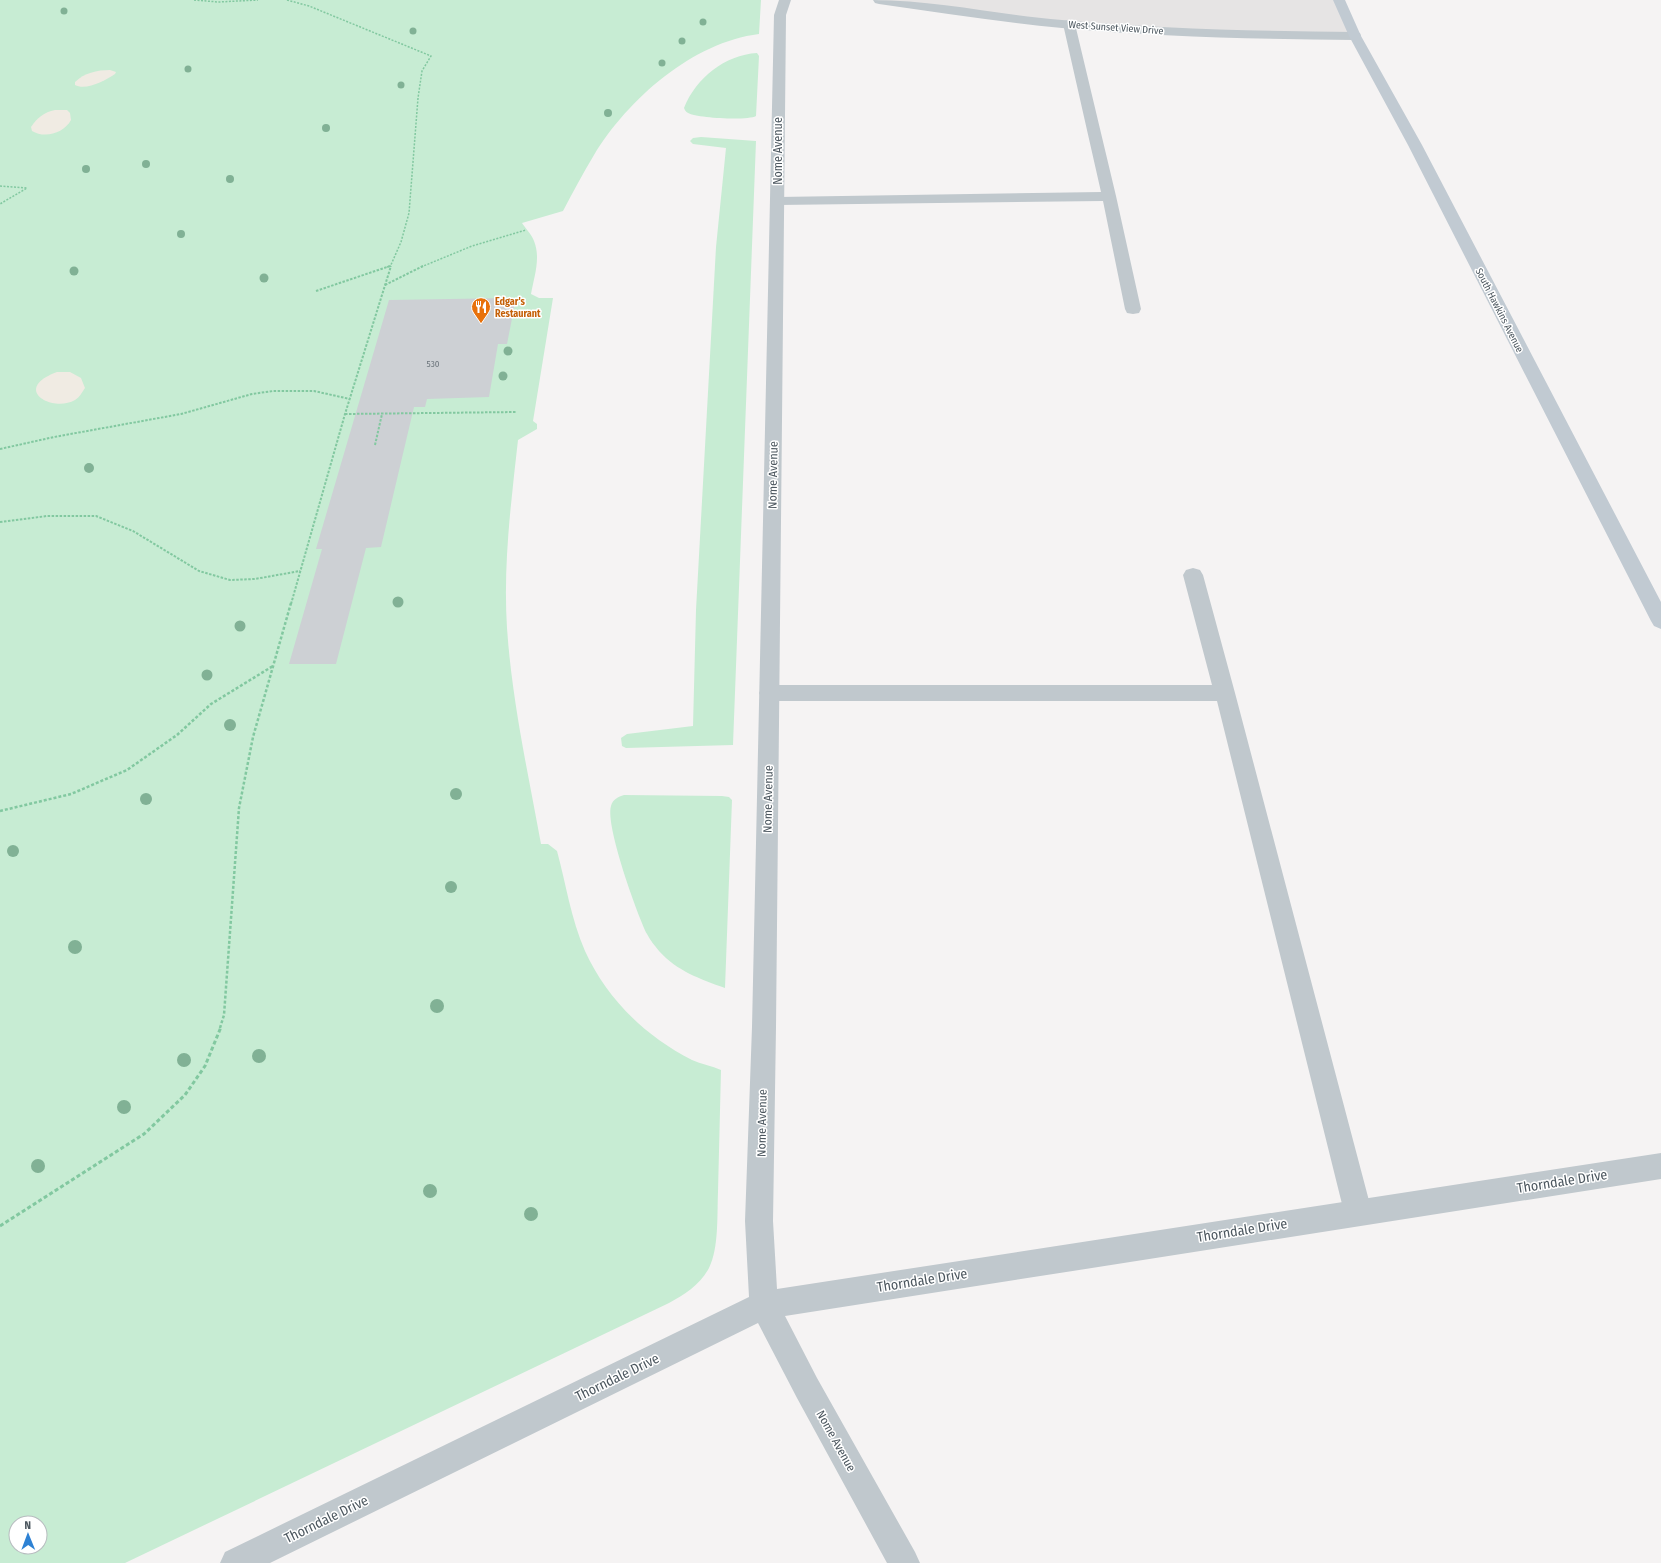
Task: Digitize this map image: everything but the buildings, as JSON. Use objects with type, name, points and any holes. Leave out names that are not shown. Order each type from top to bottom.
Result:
[{"type":"main road","name":"South Hawkins Avenue","points":[[1339,0],[1355,36],[1415,145],[1661,621]]},
{"type":"street","name":"Nome Avenue","points":[[785,0],[780,15],[764,1027],[759,1221],[764,1305],[807,1388],[904,1563]]},
{"type":"street","name":"West Sunset View Drive","points":[[879,0],[961,12],[1069,24],[1214,34],[1355,36]]},
{"type":"street","points":[[1069,24],[1109,196],[1133,309]]},
{"type":"street","points":[[778,201],[1109,196]]},
{"type":"street","points":[[1193,575],[1358,1212]]},
{"type":"street","points":[[769,693],[1225,694]]},
{"type":"street","name":"Thorndale Drive","points":[[236,1563],[764,1305],[1661,1166]]},
{"type":"path","points":[[194,0],[208,3],[226,3],[258,0]]},
{"type":"path","points":[[0,1226],[144,1134],[185,1095],[205,1066],[218,1037],[224,1015],[239,808],[253,737],[345,414],[409,213],[418,98],[422,70],[431,56],[309,6],[287,0]]},
{"type":"path","points":[[0,186],[27,188],[0,204]]},
{"type":"path","points":[[385,285],[444,256],[477,243],[505,234],[526,230]]},
{"type":"path","points":[[316,291],[391,266]]},
{"type":"path","points":[[0,449],[54,437],[181,414],[252,394],[273,391],[314,391],[350,398]]},
{"type":"path","points":[[345,414],[518,412]]},
{"type":"path","points":[[375,445],[382,414]]},
{"type":"path","points":[[0,522],[47,516],[96,516],[133,530],[199,571],[230,580],[255,579],[300,571]]},
{"type":"path","points":[[0,811],[71,794],[127,770],[177,735],[212,704],[273,666]]},
{"type":"shaded area","points":[[879,0],[1339,0],[1355,36],[1214,34],[961,12]]},
{"type":"green space","points":[[0,0],[761,0],[759,34],[734,39],[710,48],[664,76],[644,94],[608,134],[594,155],[563,211],[522,223],[533,239],[537,254],[531,294],[539,298],[553,298],[533,421],[537,424],[537,429],[518,440],[510,511],[506,581],[509,655],[521,737],[541,844],[548,844],[557,851],[572,914],[585,951],[604,985],[643,1028],[659,1040],[692,1060],[721,1070],[717,1231],[714,1251],[709,1268],[697,1284],[669,1303],[125,1563],[0,1563]]},
{"type":"green space","points":[[757,53],[759,56],[756,116],[751,118],[722,118],[693,115],[686,111],[684,108],[689,97],[704,78],[713,70],[734,58]]},
{"type":"green space","points":[[701,137],[756,141],[733,745],[626,748],[622,746],[621,738],[627,734],[693,726],[696,610],[716,247],[726,148],[693,144],[690,141],[693,138]]},
{"type":"green space","points":[[624,795],[722,796],[729,797],[732,800],[725,988],[689,974],[673,964],[659,951],[647,934],[623,870],[610,816],[613,802]]},
{"type":"sand","points":[[110,70],[116,72],[115,74],[101,82],[85,87],[75,85],[75,82],[87,74],[96,71]]},
{"type":"sand","points":[[67,110],[70,113],[71,120],[68,125],[59,131],[48,134],[32,131],[31,127],[38,118],[47,112]]},
{"type":"sand","points":[[57,372],[70,372],[81,378],[85,388],[80,396],[75,400],[56,404],[40,397],[36,392],[37,385],[44,379]]},
{"type":"place","name":"Edgar's Restaurant","points":[[481,324]]}]
